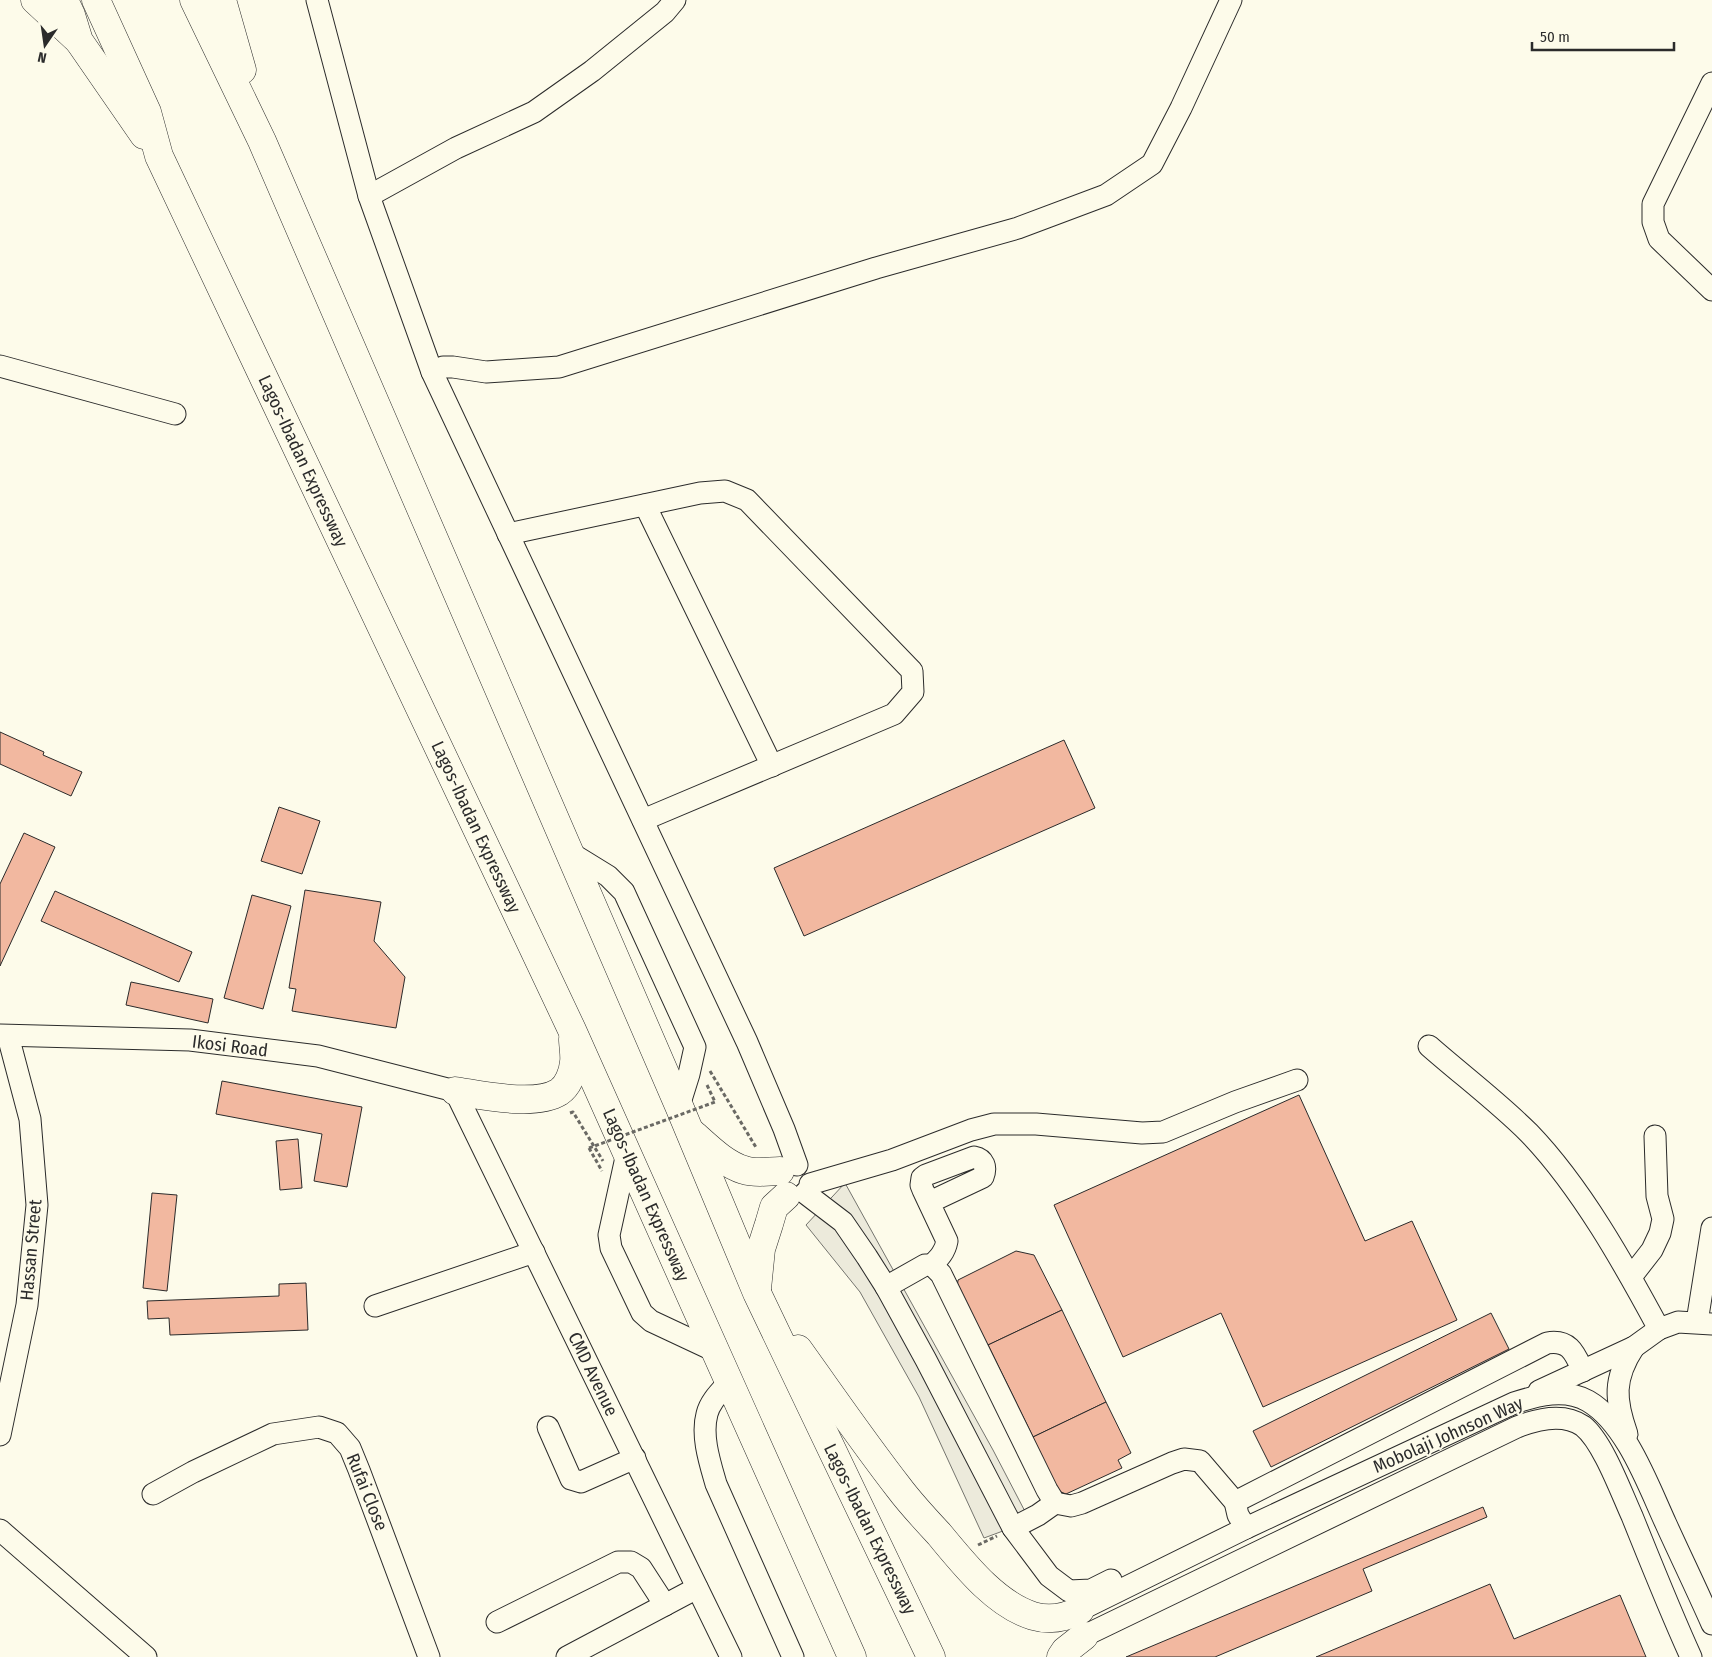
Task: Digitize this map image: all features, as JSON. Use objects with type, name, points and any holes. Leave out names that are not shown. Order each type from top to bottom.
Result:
[{"type":"highway","points":[[35,0],[78,40],[159,156]]},
{"type":"highway","points":[[64,0],[71,15],[78,40]]},
{"type":"highway","name":"Lagos-Ibadan Expressway","points":[[96,0],[147,112],[159,156],[572,1030],[852,1657]]},
{"type":"highway","name":"Lagos-Ibadan Expressway","points":[[194,0],[262,141],[757,1293],[931,1657]]},
{"type":"highway","points":[[222,0],[262,141]]},
{"type":"highway","points":[[455,1091],[520,1099],[546,1098],[560,1092],[570,1080],[575,1061],[572,1030]]},
{"type":"highway","points":[[689,1131],[721,1157],[744,1170],[796,1182],[774,1207],[768,1224],[761,1250],[757,1293],[900,1489],[986,1587],[1012,1606],[1031,1615],[1048,1619],[1066,1617],[1080,1610]]},
{"type":"highway","points":[[1061,1657],[1065,1651],[1084,1636]]},
{"type":"street","points":[[317,0],[369,196],[432,372],[747,1042],[789,1142],[796,1182],[842,1222],[886,1287],[1013,1528],[1049,1576],[1069,1591],[1091,1590],[1117,1576]]},
{"type":"street","points":[[369,196],[456,148],[534,112],[592,71],[665,12],[676,0]]},
{"type":"street","points":[[432,372],[443,367],[453,366],[486,372],[559,367],[876,268],[1018,228],[1106,195],[1152,164],[1181,108],[1231,0]]},
{"type":"street","points":[[1712,83],[1653,204],[1653,222],[1659,239],[1712,290]]},
{"type":"street","points":[[0,366],[175,414]]},
{"type":"street","points":[[508,534],[700,494],[725,491],[747,500],[912,671],[913,692],[894,714],[644,820]]},
{"type":"street","points":[[645,505],[772,766]]},
{"type":"street","points":[[569,852],[608,876],[624,892],[695,1047],[689,1074],[678,1106]]},
{"type":"street","name":"Ikosi Road","points":[[4,1035],[190,1040],[308,1055],[455,1091]]},
{"type":"street","name":"Hassan Street","points":[[0,1435],[27,1305],[37,1205],[30,1119],[4,1035]]},
{"type":"street","points":[[1429,1046],[1505,1110],[1554,1162],[1580,1198],[1631,1277],[1659,1330]]},
{"type":"street","points":[[796,1182],[892,1160],[971,1130],[994,1124],[1036,1124],[1142,1133],[1163,1132],[1235,1102],[1297,1080]]},
{"type":"street","name":"CMD Avenue","points":[[455,1091],[635,1458],[730,1657]]},
{"type":"street","points":[[1631,1277],[1652,1250],[1660,1233],[1663,1219],[1657,1196],[1655,1136]]},
{"type":"street","points":[[627,1153],[609,1235],[611,1248],[642,1313],[652,1321],[715,1351]]},
{"type":"street","points":[[886,1287],[919,1267],[932,1265],[946,1248],[947,1241],[930,1202]]},
{"type":"street","points":[[1548,1418],[1546,1409],[1550,1390],[1583,1371],[1634,1347],[1659,1330],[1678,1322],[1704,1323],[1712,1228]]},
{"type":"street","points":[[375,1306],[534,1252]]},
{"type":"street","points":[[932,1265],[941,1274],[1055,1503]]},
{"type":"street","points":[[1235,1502],[1547,1343],[1556,1342],[1564,1344],[1574,1353],[1583,1371]]},
{"type":"street","points":[[1588,1433],[1605,1415],[1617,1393],[1624,1361],[1634,1347]]},
{"type":"street","points":[[729,1382],[714,1399],[706,1414],[705,1434],[710,1462],[716,1484],[793,1657]]},
{"type":"street","name":"Mobolaji Johnson Way","points":[[1080,1610],[1246,1528],[1514,1403],[1550,1390],[1586,1400],[1605,1415],[1633,1451],[1712,1624]]},
{"type":"street","points":[[1617,1393],[1619,1411],[1633,1451]]},
{"type":"street","name":"Mobolaji Johnson Way","points":[[1084,1636],[1517,1427],[1537,1419],[1548,1418],[1570,1420],[1583,1426],[1605,1458],[1691,1657]]},
{"type":"street","name":"Rufai Close","points":[[153,1494],[193,1472],[273,1434],[319,1427],[337,1433],[350,1448],[429,1657]]},
{"type":"street","points":[[548,1428],[571,1479],[581,1482],[635,1458]]},
{"type":"street","points":[[1013,1528],[1038,1515],[1055,1503],[1071,1506],[1082,1503],[1159,1468],[1184,1459],[1200,1462],[1235,1502],[1238,1516],[1246,1528]]},
{"type":"street","points":[[0,1530],[146,1657]]},
{"type":"street","points":[[497,1622],[618,1562],[631,1562],[641,1568],[664,1604]]},
{"type":"street","points":[[567,1657],[664,1604],[698,1588]]},
{"type":"path","points":[[695,1047],[759,1153],[789,1142]]},
{"type":"path","points":[[589,1148],[715,1102]]},
{"type":"path","points":[[564,1115],[573,1112],[620,1187]]},
{"type":"shaded area","points":[[845,1183],[993,1450],[1030,1521],[984,1538],[919,1397],[860,1292],[806,1225]]},
{"type":"building","points":[[0,732],[44,752],[43,755],[82,772],[71,796],[0,764]]},
{"type":"building","points":[[1064,740],[1095,808],[804,936],[774,868]]},
{"type":"building","points":[[279,807],[320,821],[302,874],[261,861]]},
{"type":"building","points":[[24,833],[55,847],[0,966],[0,884]]},
{"type":"building","points":[[305,890],[381,902],[374,941],[405,977],[396,1028],[292,1011],[296,989],[289,988]]},
{"type":"building","points":[[55,891],[192,952],[179,982],[41,921]]},
{"type":"building","points":[[252,895],[291,906],[263,1009],[224,998]]},
{"type":"building","points":[[131,982],[213,999],[208,1023],[126,1005]]},
{"type":"building","points":[[222,1081],[362,1107],[347,1187],[314,1181],[322,1134],[216,1114]]},
{"type":"building","points":[[1299,1095],[1365,1241],[1412,1221],[1457,1320],[1263,1407],[1221,1313],[1123,1357],[1054,1205]]},
{"type":"building","points":[[298,1139],[302,1188],[280,1190],[276,1141]]},
{"type":"building","points":[[152,1193],[177,1195],[167,1291],[143,1288]]},
{"type":"building","points":[[1016,1251],[1034,1255],[1062,1310],[988,1345],[975,1336],[956,1298],[958,1280]]},
{"type":"building","points":[[306,1283],[308,1330],[170,1335],[169,1318],[148,1319],[147,1301],[279,1296],[279,1284]]},
{"type":"building","points":[[1062,1310],[1106,1402],[1033,1437],[988,1345]]},
{"type":"building","points":[[1491,1313],[1509,1349],[1271,1467],[1253,1431]]},
{"type":"building","points":[[1106,1402],[1131,1453],[1118,1460],[1122,1468],[1066,1494],[1051,1488],[1032,1456],[1033,1437]]},
{"type":"building","points":[[1483,1507],[1487,1517],[1363,1569],[1372,1591],[1215,1657],[1126,1657]]},
{"type":"building","points":[[1490,1584],[1514,1639],[1620,1595],[1646,1657],[1316,1657]]}]
